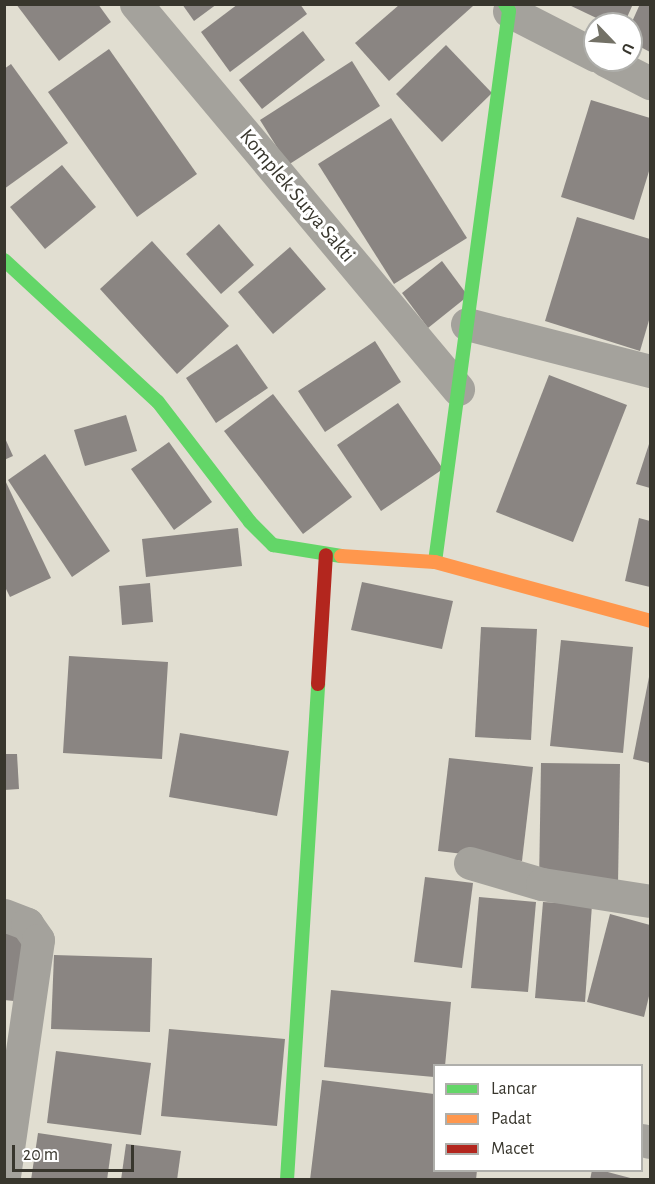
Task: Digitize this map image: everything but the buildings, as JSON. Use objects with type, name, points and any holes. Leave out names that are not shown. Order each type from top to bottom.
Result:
[{"type":"street","name":"Komplek Surya Sakti","points":[[136,4],[458,389]]},
{"type":"street","points":[[435,562],[507,8],[583,49]]},
{"type":"street","points":[[629,72],[651,83]]},
{"type":"street","points":[[6,267],[158,402],[250,522],[273,545],[326,555],[435,562],[651,621]]},
{"type":"street","points":[[467,324],[651,371]]},
{"type":"street","points":[[287,1179],[326,555]]},
{"type":"street","points":[[470,863],[542,884],[651,901]]},
{"type":"street","points":[[4,915],[27,924],[38,940],[4,1176]]},
{"type":"traffic: fast","points":[[435,562],[509,11],[505,4]]},
{"type":"traffic: fast","points":[[4,260],[158,402],[250,522],[273,545],[341,556]]},
{"type":"traffic: fast","points":[[287,1180],[318,684]]},
{"type":"traffic: slow","points":[[341,556],[435,562],[650,621]]},
{"type":"traffic: jam","points":[[318,684],[326,555]]}]
